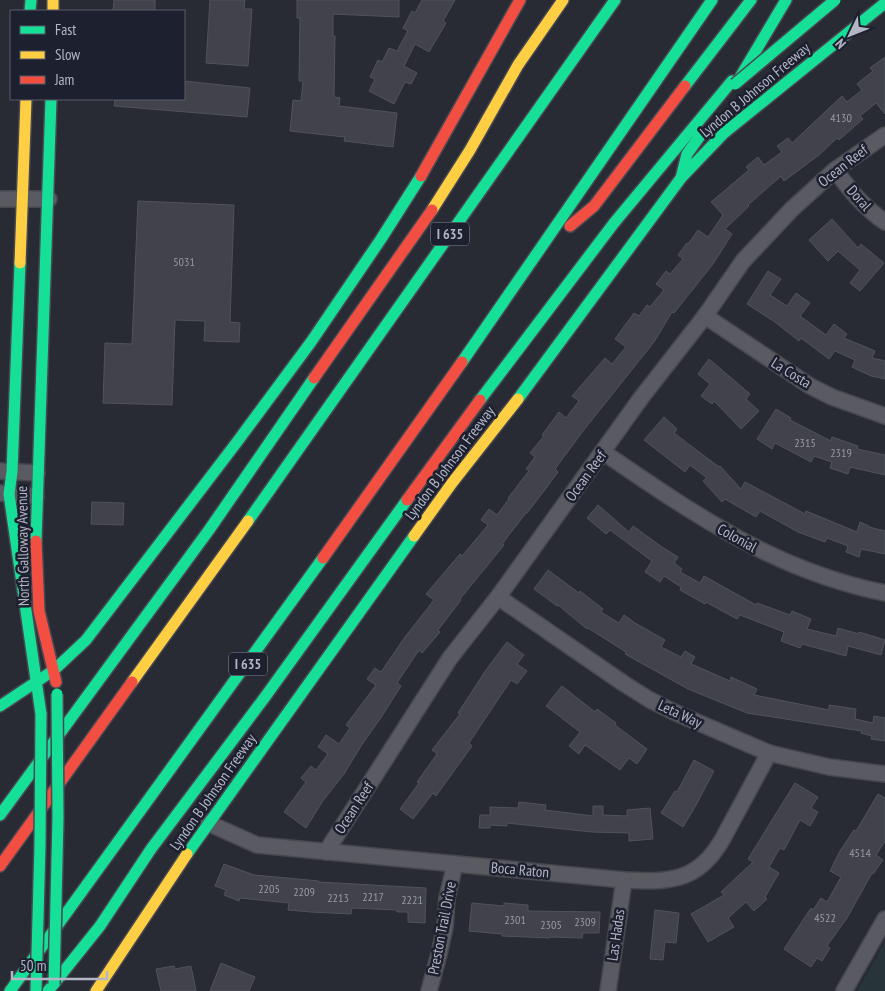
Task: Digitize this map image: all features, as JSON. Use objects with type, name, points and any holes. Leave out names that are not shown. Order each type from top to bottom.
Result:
[{"type":"main road","points":[[0,706],[54,670],[86,640],[278,388],[382,237],[465,101],[520,0]]},
{"type":"main road","points":[[0,815],[198,546],[249,470],[424,223],[470,150],[518,65],[550,0]]},
{"type":"main road","points":[[518,65],[562,0]]},
{"type":"main road","name":"I 635","points":[[0,866],[280,477],[615,0]]},
{"type":"main road","name":"I 635","points":[[10,991],[162,784],[380,479],[712,0]]},
{"type":"main road","points":[[539,252],[594,206],[751,0]]},
{"type":"main road","points":[[681,178],[687,154],[724,104],[786,0]]},
{"type":"main road","points":[[733,82],[835,0]]},
{"type":"main road","name":"Lyndon B Johnson Freeway","points":[[96,991],[208,823],[452,483],[520,397],[681,178],[724,133],[854,26],[885,3]]},
{"type":"main road","points":[[37,962],[50,989],[100,926],[151,849],[222,755],[475,406],[614,223],[711,105],[787,20]]},
{"type":"main road","name":"North Galloway Avenue","points":[[26,100],[5,494],[41,714],[36,991]]},
{"type":"main road","name":"North Galloway Avenue","points":[[50,989],[58,818],[57,694],[54,670],[44,635],[38,603],[36,496],[49,199],[51,100]]},
{"type":"main road","points":[[44,635],[56,642]]},
{"type":"main road","points":[[68,644],[86,640]]},
{"type":"street","name":"Ocean Reef","points":[[326,852],[450,658],[498,597],[642,398],[705,316],[743,261],[792,209],[835,170],[885,135]]},
{"type":"street","name":"Doral","points":[[835,170],[858,200],[885,222]]},
{"type":"street","points":[[0,199],[49,199]]},
{"type":"street","name":"La Costa","points":[[705,316],[810,386],[832,397],[885,416]]},
{"type":"street","name":"Colonial","points":[[604,452],[693,514],[774,558],[813,574],[885,593]]},
{"type":"street","points":[[6,472],[37,474]]},
{"type":"street","points":[[5,494],[36,496]]},
{"type":"street","name":"Leta Way","points":[[498,597],[623,683],[676,713],[769,753],[829,767],[885,774]]},
{"type":"street","name":"Boca Raton","points":[[208,823],[257,845],[624,880],[655,881],[684,877],[707,862],[722,840],[769,753]]},
{"type":"street","name":"Preston Trail Drive","points":[[429,991],[445,927],[447,898],[455,864]]},
{"type":"street","name":"Las Hadas","points":[[608,991],[624,880]]},
{"type":"street","points":[[844,991],[885,919]]},
{"type":"shaded area","points":[[885,943],[885,991],[857,991]]},
{"type":"building","points":[[114,0],[155,0],[155,10],[113,10]]},
{"type":"building","points":[[210,0],[245,0],[244,9],[252,9],[248,66],[206,63]]},
{"type":"building","points":[[297,0],[399,0],[399,17],[333,14],[333,36],[335,36],[334,97],[340,98],[339,106],[397,113],[393,147],[344,141],[345,137],[290,131],[293,100],[301,101],[303,81],[299,81],[300,18],[297,18]]},
{"type":"building","points":[[422,0],[455,0],[443,21],[446,23],[429,52],[415,44],[404,66],[417,73],[411,84],[405,82],[394,104],[369,91],[375,79],[370,77],[378,60],[382,62],[389,48],[397,51],[408,31],[403,28],[412,11],[415,13]]},
{"type":"building","points":[[885,57],[885,114],[876,103],[860,116],[863,119],[839,140],[837,138],[819,155],[784,181],[781,176],[748,205],[725,229],[732,234],[713,264],[674,313],[672,312],[654,342],[583,431],[555,469],[558,472],[502,544],[504,545],[460,599],[438,630],[440,632],[422,653],[419,650],[397,683],[401,686],[382,716],[306,828],[284,812],[306,782],[301,778],[311,766],[316,770],[328,754],[318,747],[326,735],[339,744],[350,728],[346,725],[376,685],[367,679],[375,668],[381,672],[434,600],[426,594],[488,525],[481,520],[489,509],[497,515],[529,471],[526,469],[535,457],[530,453],[544,436],[542,435],[559,412],[566,418],[579,401],[572,396],[605,358],[612,364],[626,347],[615,339],[634,313],[639,316],[647,305],[650,307],[664,290],[656,284],[666,271],[670,274],[683,259],[678,255],[687,243],[698,230],[708,237],[723,215],[711,202],[749,170],[746,167],[758,157],[764,165],[782,152],[777,146],[788,138],[792,143],[842,96],[847,102],[862,90],[857,84],[873,71],[870,68]]},
{"type":"building","points":[[185,81],[250,88],[247,117],[114,106],[115,100],[185,100]]},
{"type":"building","points":[[138,201],[234,205],[230,322],[240,323],[239,342],[204,341],[205,321],[175,320],[172,405],[103,403],[105,343],[132,344]]},
{"type":"building","points":[[832,219],[858,248],[861,244],[884,263],[860,291],[850,283],[860,270],[838,251],[828,261],[809,240]]},
{"type":"building","points":[[768,271],[781,279],[770,295],[787,306],[796,293],[810,303],[800,316],[826,335],[834,324],[847,334],[844,338],[875,351],[872,358],[885,361],[885,379],[871,376],[852,367],[855,360],[835,351],[829,359],[801,338],[799,341],[775,322],[747,304]]},
{"type":"building","points":[[709,359],[750,394],[746,399],[759,411],[741,429],[714,401],[712,404],[701,396],[710,384],[698,374]]},
{"type":"building","points":[[776,409],[791,418],[790,420],[831,441],[832,437],[858,446],[857,449],[885,455],[885,475],[850,467],[848,474],[830,468],[832,462],[814,456],[811,462],[775,443],[772,449],[757,439]]},
{"type":"building","points":[[664,417],[677,429],[674,433],[720,466],[741,489],[745,482],[805,514],[806,511],[857,532],[860,522],[869,527],[885,531],[885,554],[861,549],[859,557],[846,552],[848,546],[827,538],[825,542],[798,532],[760,511],[756,517],[725,499],[722,502],[703,481],[707,478],[690,465],[685,472],[644,440]]},
{"type":"building","points":[[92,502],[124,503],[123,525],[91,524]]},
{"type":"building","points":[[598,505],[629,532],[633,526],[678,557],[674,563],[682,569],[680,572],[700,583],[704,576],[756,605],[757,603],[790,615],[792,611],[811,619],[807,629],[836,636],[838,628],[885,640],[881,655],[848,646],[846,656],[802,644],[800,648],[781,641],[784,632],[740,615],[737,619],[680,590],[681,587],[664,576],[660,582],[645,572],[652,561],[610,530],[606,534],[587,518]]},
{"type":"building","points":[[548,570],[579,593],[580,591],[603,609],[601,612],[619,623],[624,615],[665,640],[661,647],[681,657],[685,651],[695,657],[691,664],[730,681],[731,677],[757,689],[754,695],[829,710],[829,705],[856,709],[855,719],[873,723],[874,716],[885,718],[885,741],[871,739],[872,736],[861,733],[862,731],[747,713],[688,689],[625,654],[626,652],[587,629],[558,605],[534,589]]},
{"type":"building","points":[[507,642],[524,655],[517,664],[527,671],[517,684],[511,680],[469,743],[472,746],[436,796],[433,793],[413,819],[400,809],[437,754],[432,750],[460,714],[458,713],[486,670]]},
{"type":"building","points":[[562,686],[595,712],[597,709],[616,723],[615,725],[647,749],[637,764],[629,758],[620,770],[585,745],[579,754],[569,746],[580,732],[546,706]]},
{"type":"building","points":[[694,760],[714,771],[683,827],[661,813],[675,791],[677,792]]},
{"type":"building","points":[[795,783],[818,797],[811,808],[818,812],[810,826],[800,820],[784,850],[780,848],[769,867],[779,873],[765,897],[767,899],[754,911],[746,902],[728,918],[734,927],[708,942],[691,914],[724,895],[721,892],[753,862],[748,859]]},
{"type":"building","points":[[878,794],[885,798],[885,841],[876,855],[883,860],[872,873],[847,918],[827,946],[830,948],[822,961],[817,958],[811,967],[784,949],[811,908],[813,910],[821,898],[827,902],[841,877],[830,871],[840,851],[854,830],[856,831]]},
{"type":"building","points":[[519,802],[546,805],[545,810],[593,816],[593,806],[603,806],[603,815],[627,816],[627,810],[650,808],[653,839],[629,841],[629,833],[592,832],[507,823],[507,826],[490,825],[490,828],[479,828],[480,815],[490,815],[490,807],[518,808]]},
{"type":"building","points":[[224,864],[254,875],[319,882],[426,888],[425,923],[408,922],[408,912],[397,912],[397,910],[352,908],[351,914],[311,912],[288,910],[289,903],[240,898],[239,901],[224,895],[226,890],[215,886]]},
{"type":"building","points":[[472,903],[504,906],[504,903],[528,905],[528,911],[600,912],[599,933],[583,933],[582,938],[550,938],[502,936],[502,934],[469,931]]},
{"type":"building","points":[[655,910],[679,913],[676,943],[665,942],[663,960],[650,959]]},
{"type":"building","points":[[221,963],[255,977],[249,991],[210,991]]},
{"type":"building","points":[[174,966],[175,969],[191,966],[196,991],[161,991],[156,969]]},
{"type":"traffic: fast","points":[[30,10],[31,0]]},
{"type":"traffic: fast","points":[[248,521],[615,0]]},
{"type":"traffic: fast","points":[[462,362],[712,0]]},
{"type":"traffic: fast","points":[[685,86],[751,0]]},
{"type":"traffic: fast","points":[[739,79],[786,0]]},
{"type":"traffic: fast","points":[[735,84],[835,0]]},
{"type":"traffic: fast","points":[[518,399],[681,178],[724,133],[885,3]]},
{"type":"traffic: fast","points":[[480,400],[614,223],[732,81]]},
{"type":"traffic: fast","points":[[36,541],[51,100]]},
{"type":"traffic: fast","points":[[681,178],[687,154],[700,136]]},
{"type":"traffic: fast","points":[[0,706],[54,670],[86,640],[311,342],[421,176]]},
{"type":"traffic: fast","points":[[20,263],[12,472],[9,494],[41,714]]},
{"type":"traffic: fast","points":[[0,815],[209,530],[314,378]]},
{"type":"traffic: fast","points":[[48,991],[100,926],[151,849],[265,697],[407,500]]},
{"type":"traffic: fast","points":[[187,854],[414,536]]},
{"type":"traffic: fast","points":[[10,991],[323,558]]},
{"type":"traffic: fast","points":[[54,984],[58,818],[57,694]]},
{"type":"traffic: fast","points":[[36,991],[41,714]]},
{"type":"traffic: slow","points":[[53,0],[53,10]]},
{"type":"traffic: slow","points":[[432,210],[470,150],[518,65],[563,0]]},
{"type":"traffic: slow","points":[[20,263],[26,100]]},
{"type":"traffic: slow","points":[[414,536],[452,483],[518,399]]},
{"type":"traffic: slow","points":[[132,682],[248,521]]},
{"type":"traffic: slow","points":[[96,991],[187,854]]},
{"type":"traffic: jam","points":[[421,176],[520,0]]},
{"type":"traffic: jam","points":[[570,226],[594,206],[685,86]]},
{"type":"traffic: jam","points":[[314,378],[432,210]]},
{"type":"traffic: jam","points":[[323,558],[462,362]]},
{"type":"traffic: jam","points":[[407,500],[480,400]]},
{"type":"traffic: jam","points":[[36,541],[39,611],[56,682]]},
{"type":"traffic: jam","points":[[0,866],[132,682]]}]
